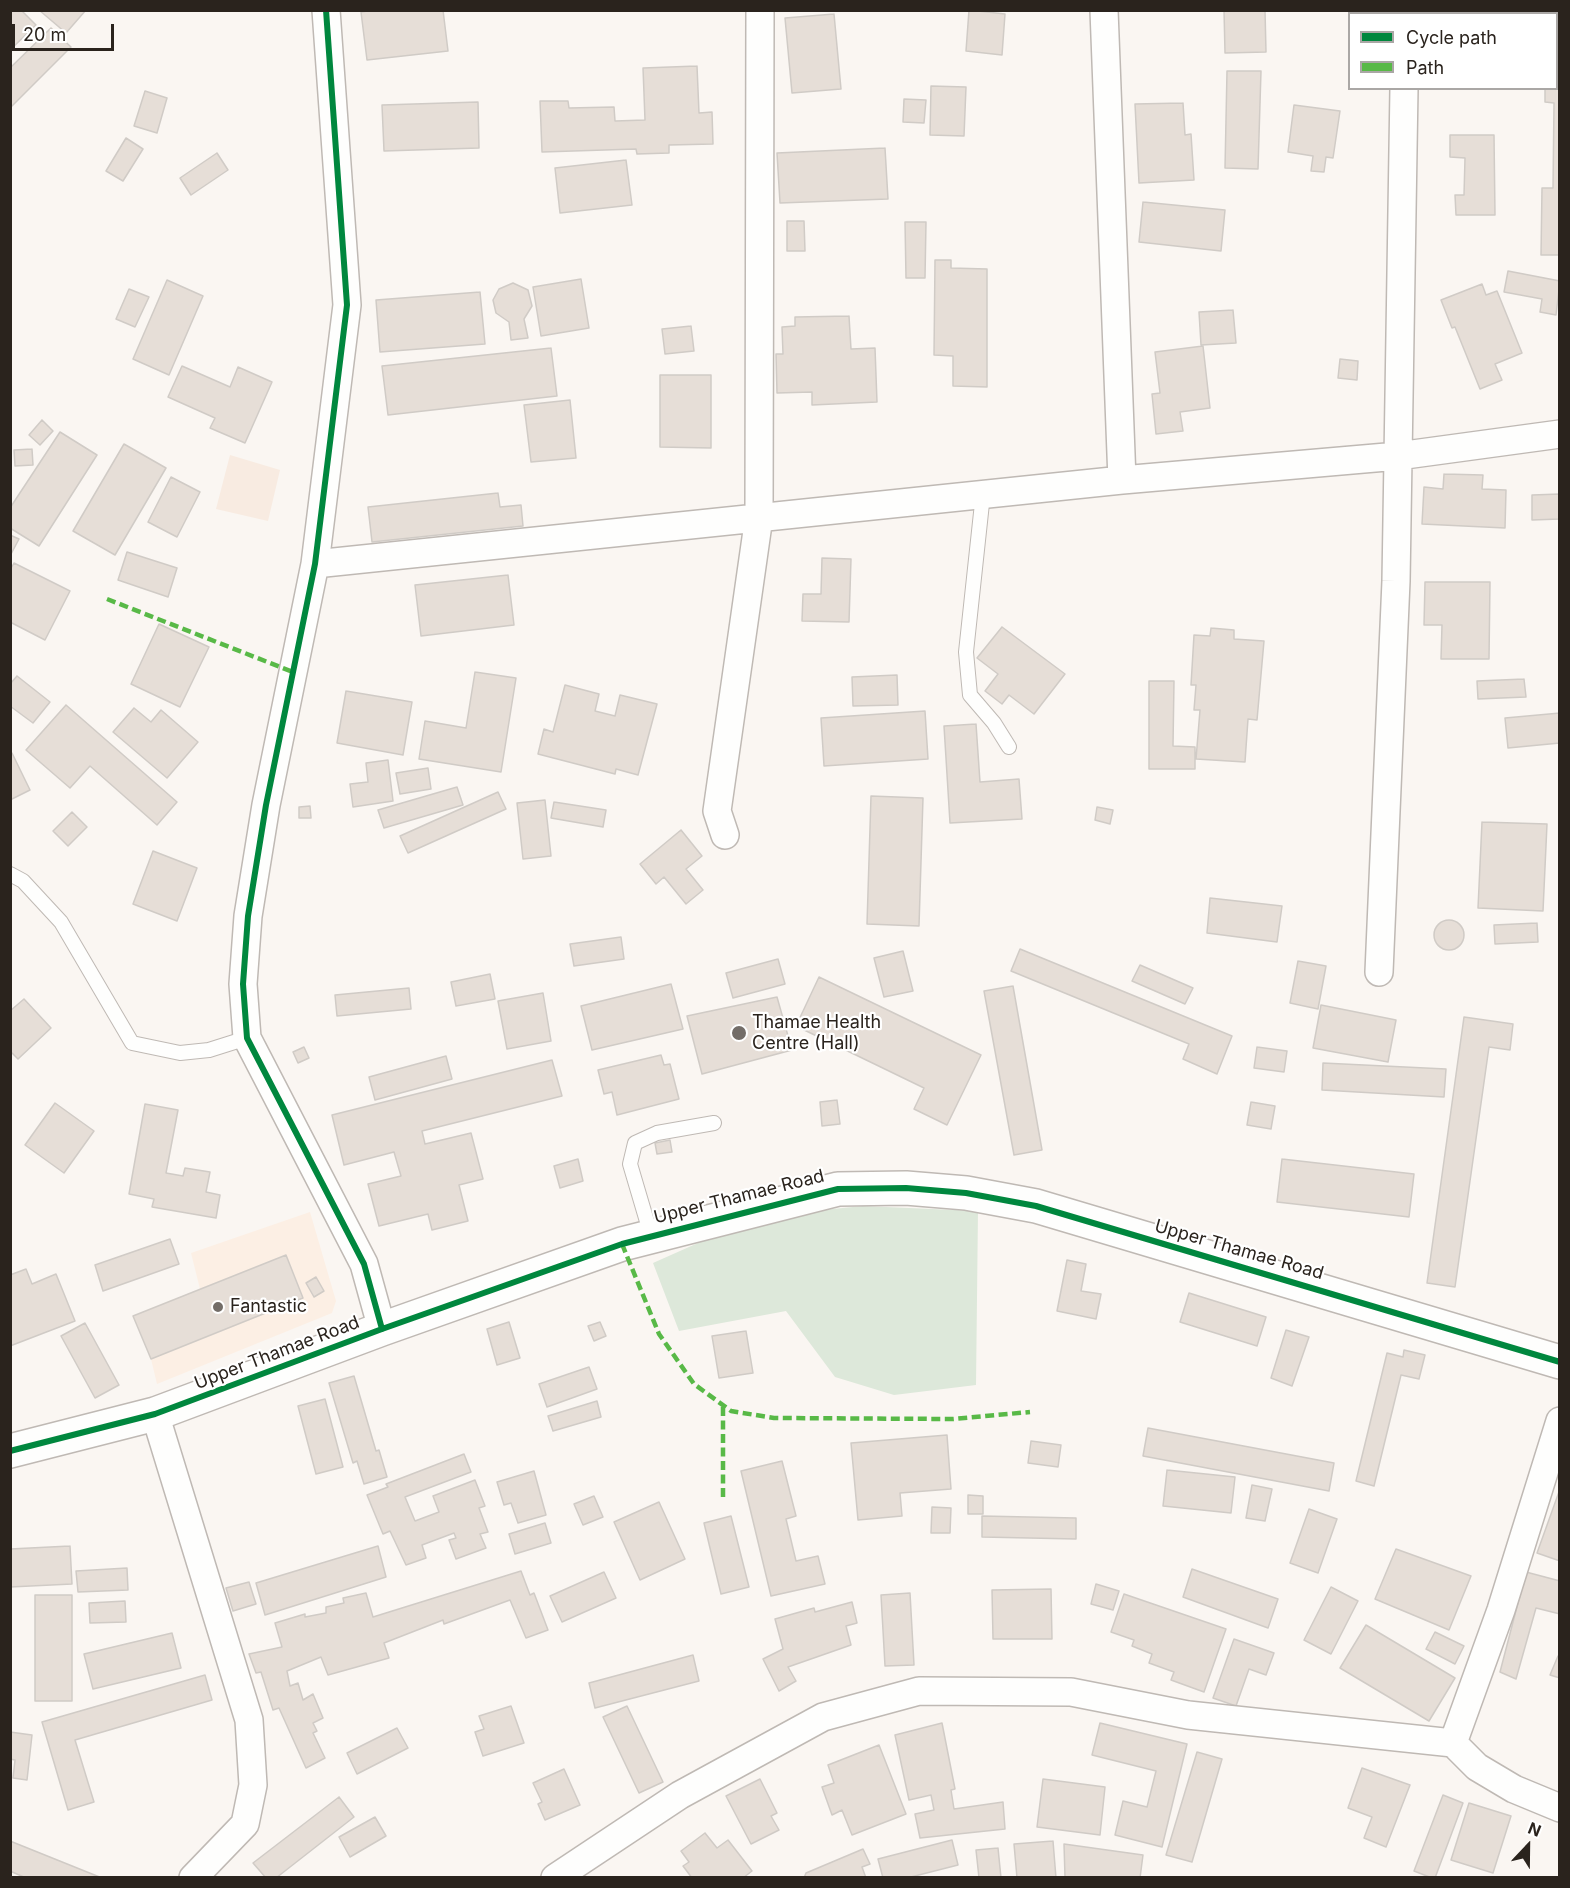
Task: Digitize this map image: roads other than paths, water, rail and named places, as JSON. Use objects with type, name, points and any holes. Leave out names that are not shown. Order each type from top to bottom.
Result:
[{"type":"street","points":[[326,10],[347,305],[315,564],[266,805],[248,916],[243,984],[247,1038],[364,1264],[382,1329]]},
{"type":"street","points":[[725,835],[717,811],[759,517],[760,10]]},
{"type":"street","points":[[1104,10],[1122,480]]},
{"type":"street","points":[[1378,972],[1396,581],[1404,90]]},
{"type":"street","points":[[315,564],[1122,480],[1398,456],[1560,434]]},
{"type":"street","name":"Upper Thamae Road","points":[[10,1450],[155,1414],[382,1329],[651,1235],[838,1189],[906,1188],[966,1193],[1036,1206],[1560,1362]]},
{"type":"street","points":[[155,1414],[249,1720],[253,1785],[245,1824],[193,1878]]},
{"type":"street","points":[[1453,1743],[1501,1610],[1560,1421]]},
{"type":"street","points":[[555,1878],[680,1795],[823,1717],[919,1690],[1071,1692],[1198,1716],[1453,1743],[1477,1767],[1514,1790],[1560,1808]]},
{"type":"lane","points":[[983,494],[966,652],[970,695],[994,723],[1009,747]]},
{"type":"lane","points":[[10,874],[23,881],[61,922],[132,1043],[180,1053],[209,1050],[247,1038]]},
{"type":"lane","points":[[651,1235],[630,1164],[635,1143],[657,1133],[714,1123]]},
{"type":"place","name":"Thamae Health Centre (Hall)","points":[[739,1033]]},
{"type":"place","name":"Fantastic","points":[[218,1307]]}]
